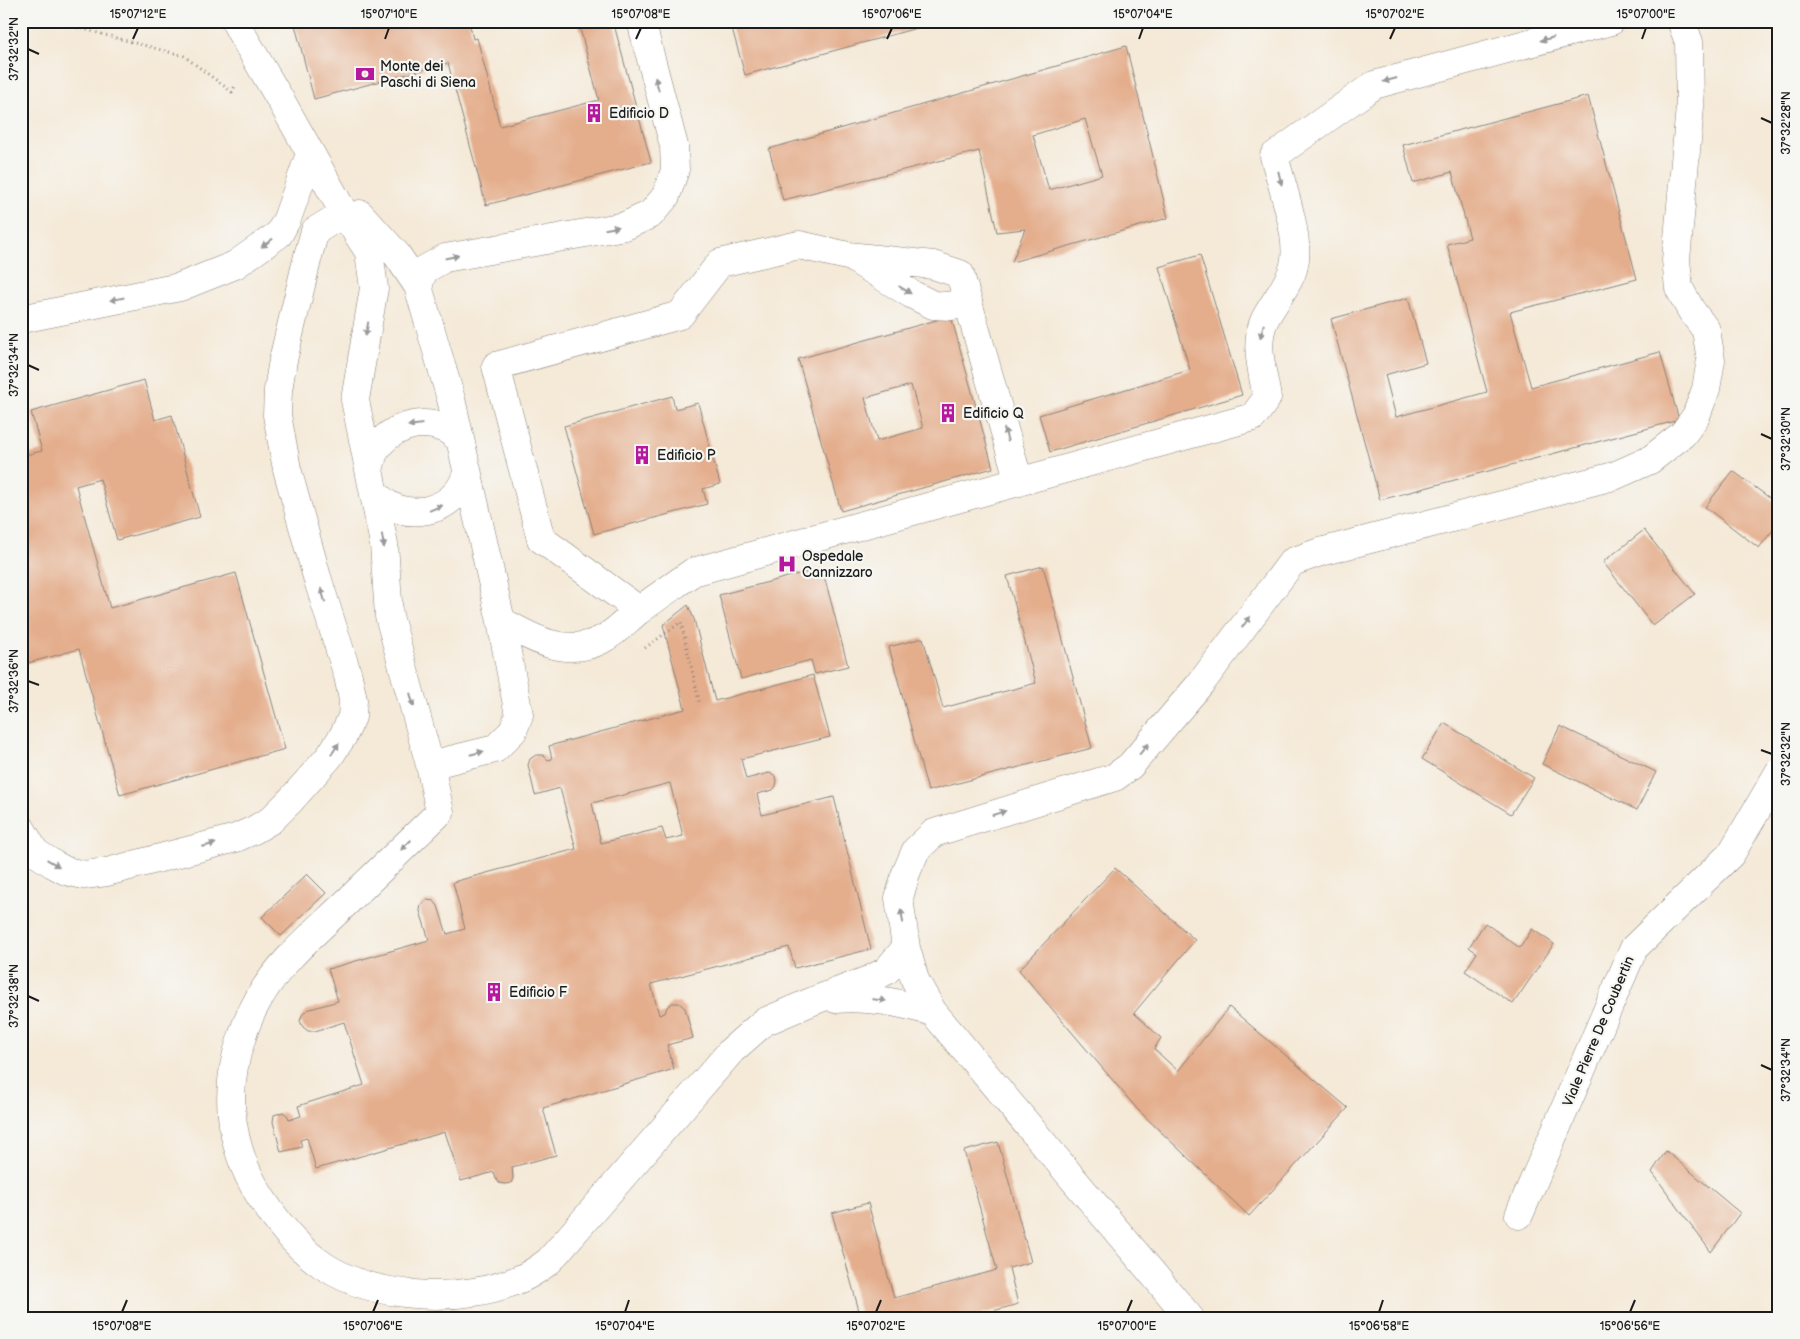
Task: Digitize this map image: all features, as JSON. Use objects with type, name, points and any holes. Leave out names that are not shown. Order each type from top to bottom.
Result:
[{"type":"street","points":[[235,21],[344,213],[369,252],[374,288]]},
{"type":"street","points":[[413,279],[445,258],[625,226],[651,214],[666,196],[675,170],[674,146],[641,21]]},
{"type":"street","points":[[501,621],[544,643],[563,647],[581,647],[602,640],[639,610],[694,572],[1253,416],[1267,398],[1258,345],[1264,320],[1279,296],[1294,265],[1295,236],[1274,156],[1374,85],[1611,21]]},
{"type":"street","points":[[1190,1318],[933,1012],[915,980],[906,948],[899,898],[906,873],[916,850],[934,833],[1115,777],[1130,766],[1200,683],[1292,562],[1320,552],[1614,476],[1650,460],[1683,434],[1696,416],[1706,389],[1711,360],[1706,330],[1691,310],[1679,288],[1676,260],[1690,107],[1689,42],[1681,21]]},
{"type":"street","points":[[315,163],[397,255],[413,279],[451,399],[501,621],[519,715],[513,731],[494,749],[430,765]]},
{"type":"street","points":[[21,319],[180,287],[235,265],[278,234],[315,163]]},
{"type":"street","points":[[21,828],[35,852],[66,870],[84,875],[107,872],[236,838],[254,830],[278,814],[329,757],[343,736],[352,717],[353,700],[348,676],[317,577],[287,469],[277,415],[278,390],[283,360],[315,231],[344,213]]},
{"type":"street","points":[[287,219],[315,231]]},
{"type":"street","points":[[639,610],[541,540],[496,366],[680,315],[720,263],[799,245],[848,256],[933,265],[960,274],[1019,482]]},
{"type":"street","points":[[848,256],[933,305],[951,306],[968,301]]},
{"type":"street","points":[[413,279],[397,266],[385,269],[379,276],[374,288],[355,400],[384,544],[389,616],[430,765],[440,812],[296,952],[271,981],[251,1012],[233,1069],[230,1097],[235,1135],[242,1163],[255,1189],[280,1226],[303,1250],[325,1266],[356,1281],[412,1294],[441,1296],[482,1292],[523,1278],[550,1261],[732,1050],[764,1022],[813,1000],[871,979],[886,971],[906,948]]},
{"type":"street","points":[[460,438],[443,428],[424,424],[405,426],[388,436],[376,451],[372,482],[390,506],[408,512],[427,511],[445,504],[459,491],[467,474]]},
{"type":"street","name":"Viale Pierre De Coubertin","points":[[1519,1215],[1634,948],[1731,854],[1779,772]]},
{"type":"street","points":[[813,1000],[854,997],[902,1003],[933,1012]]},
{"type":"path","points":[[53,21],[184,56],[232,92],[252,52]]},
{"type":"path","points":[[644,649],[681,622],[700,705]]},
{"type":"building","name":"Edificio D","points":[[294,21],[469,21],[473,39],[477,38],[500,126],[599,100],[578,21],[613,21],[651,162],[486,205],[448,63],[314,99]]},
{"type":"building","points":[[730,21],[939,21],[939,22],[745,75]]},
{"type":"building","points":[[1126,46],[1168,218],[1012,262],[1025,229],[997,232],[979,151],[783,200],[769,149]],"holes":[[[1085,119],[1102,175],[1049,190],[1033,135]]]},
{"type":"building","points":[[1588,96],[1637,279],[1510,312],[1531,387],[1660,352],[1679,420],[1380,500],[1331,319],[1408,298],[1426,363],[1385,375],[1396,417],[1487,392],[1447,244],[1470,238],[1452,172],[1413,183],[1403,145]]},
{"type":"building","points":[[1200,255],[1242,395],[1050,452],[1039,415],[1190,370],[1159,267]]},
{"type":"building","name":"Edificio Q","points":[[951,316],[993,468],[841,511],[798,359]],"holes":[[[911,385],[923,428],[877,441],[865,398]]]},
{"type":"building","points":[[144,380],[155,420],[172,415],[200,517],[117,540],[100,479],[76,486],[110,608],[236,573],[285,749],[120,795],[79,649],[21,665],[21,456],[42,451],[31,412]]},
{"type":"building","name":"Edificio P","points":[[672,396],[675,409],[698,403],[720,484],[703,489],[707,504],[594,534],[564,426]]},
{"type":"building","points":[[1733,471],[1779,505],[1779,522],[1759,548],[1705,507]]},
{"type":"building","points":[[1644,530],[1695,594],[1653,626],[1603,562]]},
{"type":"building","points":[[1043,566],[1092,748],[928,791],[889,647],[923,638],[943,708],[1036,683],[1007,576]]},
{"type":"building","points":[[822,568],[848,666],[815,674],[811,660],[741,679],[719,595]]},
{"type":"building","name":"Edificio F","points":[[688,605],[694,619],[715,701],[813,675],[830,737],[741,759],[746,779],[769,773],[774,775],[777,780],[773,790],[757,794],[762,815],[834,797],[871,949],[795,968],[789,947],[651,984],[659,1015],[665,1013],[667,1007],[672,1003],[679,1003],[685,1008],[693,1038],[667,1045],[674,1069],[543,1108],[556,1155],[512,1167],[513,1178],[511,1183],[499,1183],[494,1172],[461,1181],[445,1132],[316,1169],[307,1138],[300,1140],[302,1147],[281,1152],[273,1122],[274,1115],[283,1112],[288,1116],[289,1120],[301,1116],[298,1106],[364,1085],[344,1022],[315,1031],[308,1031],[300,1021],[302,1015],[307,1010],[338,1001],[328,969],[429,940],[420,911],[421,904],[427,900],[434,901],[438,906],[447,934],[465,929],[453,882],[576,849],[560,788],[535,795],[528,765],[530,759],[536,755],[543,755],[548,760],[552,759],[549,746],[685,709],[663,625]],"holes":[[[670,783],[683,836],[666,840],[662,828],[601,843],[592,803]]]},
{"type":"building","points":[[1444,723],[1534,778],[1511,814],[1422,759]]},
{"type":"building","points":[[1560,726],[1656,772],[1637,810],[1542,764]]},
{"type":"building","points":[[1115,868],[1195,940],[1134,1013],[1161,1038],[1154,1049],[1178,1071],[1229,1007],[1348,1108],[1249,1216],[1138,1110],[1019,970]]},
{"type":"building","points":[[307,874],[326,893],[281,936],[262,917]]},
{"type":"building","points":[[1485,923],[1520,948],[1532,929],[1554,944],[1513,1004],[1465,971],[1477,953],[1469,947]]},
{"type":"building","points":[[998,1142],[1031,1262],[1009,1268],[1018,1304],[968,1318],[861,1318],[832,1213],[868,1203],[894,1298],[997,1270],[964,1151]]},
{"type":"building","points":[[1666,1151],[1740,1213],[1711,1252],[1652,1172]]},
{"type":"place","name":"Monte dei Paschi di Siena","points":[[365,74]]},
{"type":"place","name":"Edificio D","points":[[594,113]]},
{"type":"place","name":"Edificio Q","points":[[948,413]]},
{"type":"place","name":"Edificio P","points":[[642,455]]},
{"type":"place","name":"Ospedale Cannizzaro","points":[[787,564]]},
{"type":"place","name":"Edificio F","points":[[494,992]]}]
